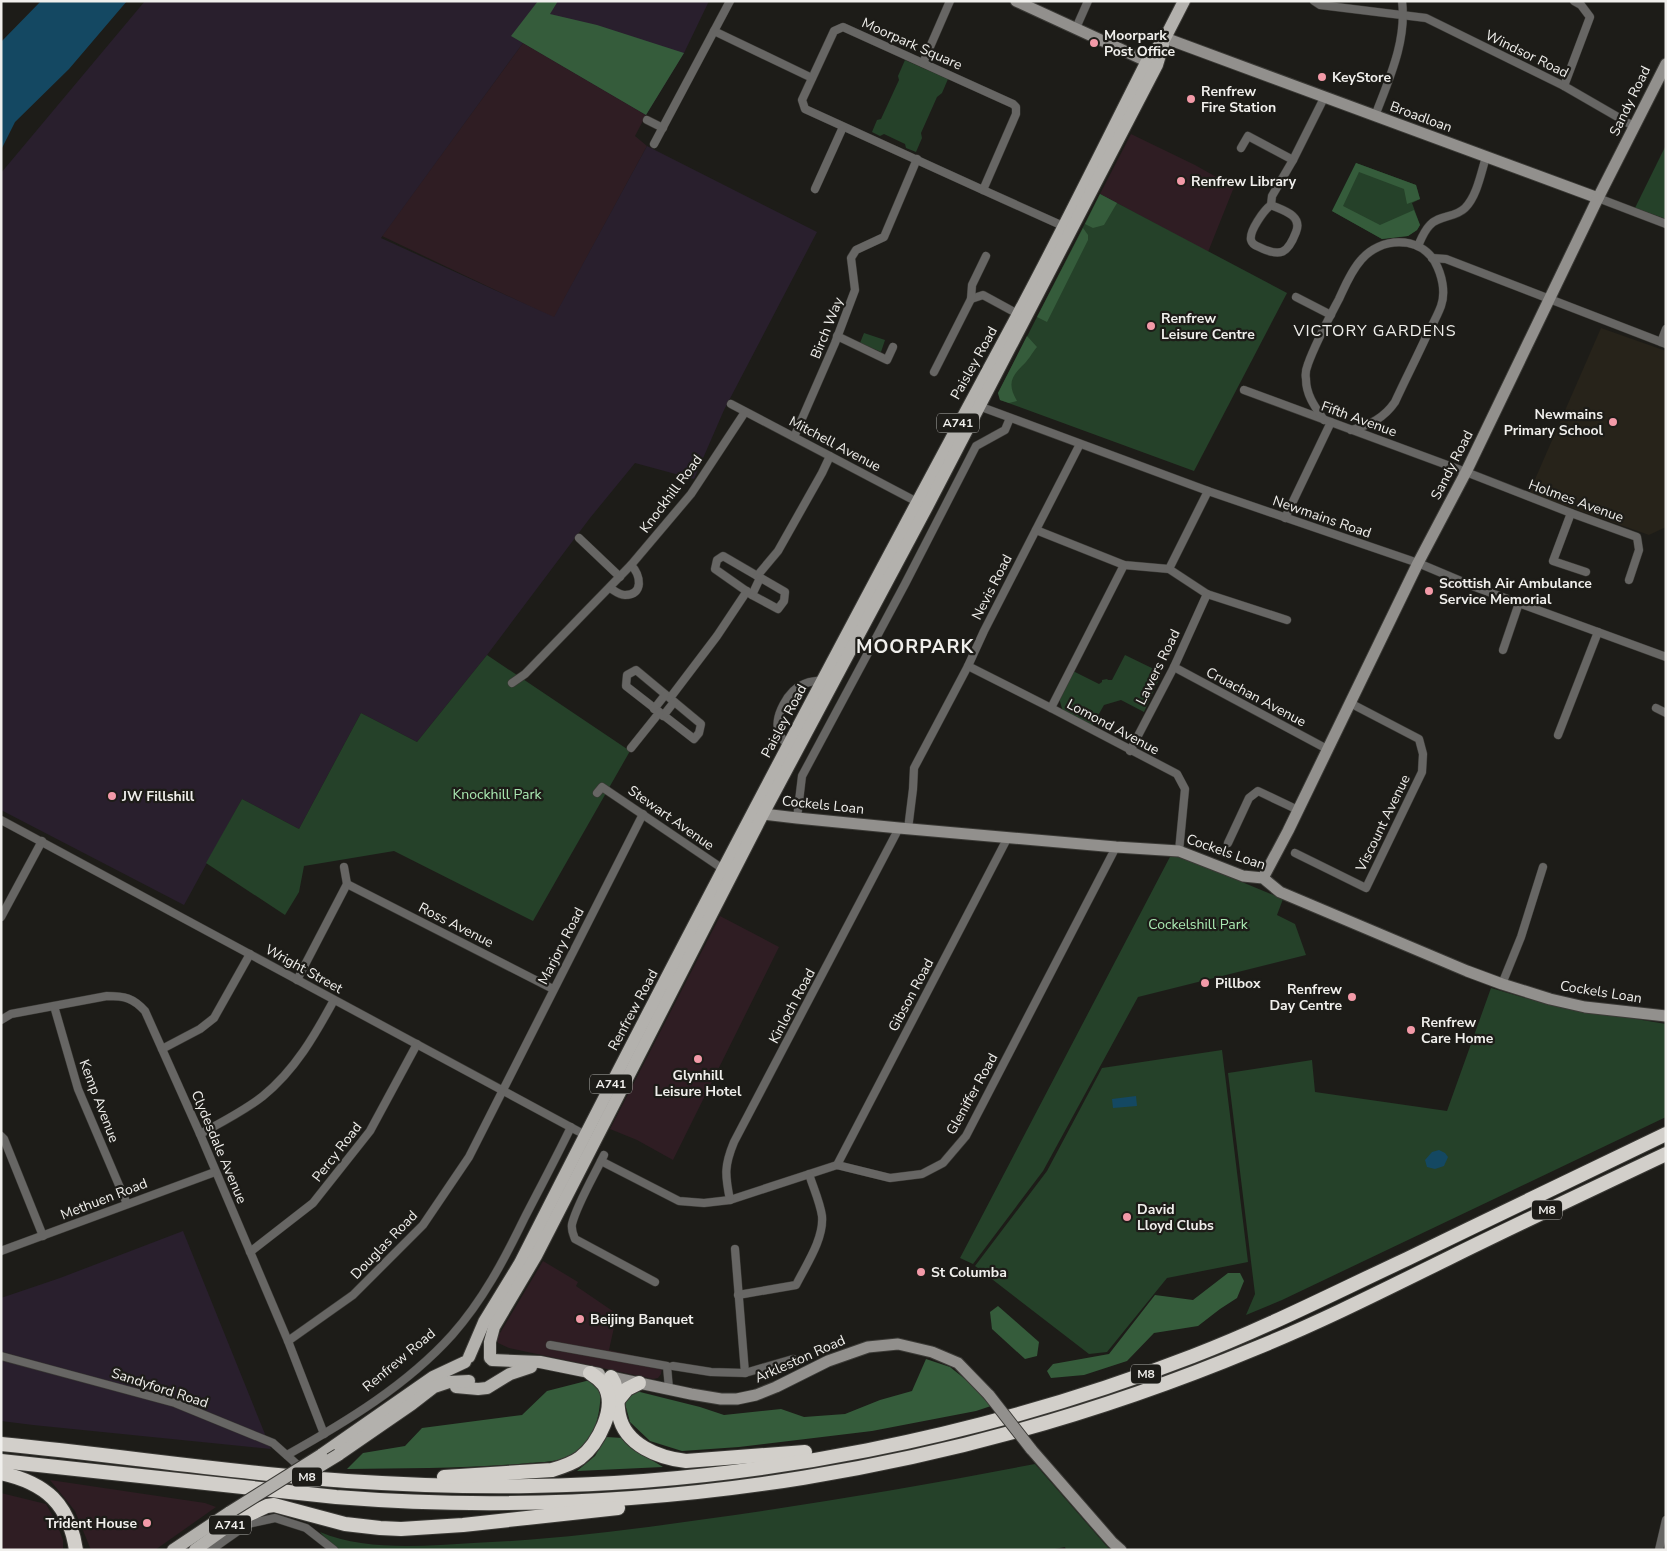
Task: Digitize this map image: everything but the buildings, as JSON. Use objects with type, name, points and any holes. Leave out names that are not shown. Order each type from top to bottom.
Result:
[{"type":"highway","name":"M8","points":[[1,1444],[348,1481],[506,1486],[586,1485],[762,1468],[906,1442],[998,1420],[1112,1385],[1198,1354],[1325,1298],[1666,1134]]},
{"type":"highway","name":"M8","points":[[1,1461],[307,1494],[387,1501],[457,1503],[554,1503],[659,1497],[788,1480],[896,1460],[980,1441],[1073,1415],[1149,1390],[1294,1332],[1666,1154]]},
{"type":"highway","points":[[348,1481],[498,1475],[552,1470],[566,1466],[580,1458],[591,1447],[600,1434],[606,1418],[609,1404],[605,1387],[590,1372]]},
{"type":"highway","points":[[611,1377],[616,1385],[619,1418],[631,1436],[649,1451],[670,1460],[686,1461],[759,1456],[906,1442]]},
{"type":"highway","points":[[618,1400],[627,1388],[639,1383]]},
{"type":"highway","points":[[1,1473],[39,1486],[54,1498],[70,1524],[76,1550]]},
{"type":"highway","points":[[235,1515],[274,1505],[361,1527],[419,1529],[686,1500],[788,1480]]},
{"type":"main road","name":"Paisley Road","points":[[758,812],[922,505],[1184,1]]},
{"type":"main road","name":"Paisley Road","points":[[974,405],[1018,314],[1069,224]]},
{"type":"main road","name":"Paisley Road","points":[[758,812],[788,746],[823,680],[922,505]]},
{"type":"main road","name":"Renfrew Road","points":[[467,1360],[484,1322],[520,1263],[590,1138],[758,812]]},
{"type":"main road","name":"Renfrew Road","points":[[491,1359],[491,1335],[494,1327],[536,1256],[590,1138]]},
{"type":"main road","points":[[479,1354],[491,1359],[494,1369],[492,1378],[481,1384],[469,1381],[464,1372],[467,1360],[479,1354]]},
{"type":"main road","name":"Arkleston Road","points":[[491,1359],[540,1362],[611,1377]]},
{"type":"main road","name":"A741","points":[[195,1550],[235,1515],[301,1468],[433,1377],[467,1360]]},
{"type":"main road","name":"Arkleston Road","points":[[492,1378],[513,1369],[556,1365]]},
{"type":"main road","name":"A741","points":[[412,1404],[446,1388],[487,1388],[510,1374],[530,1367]]},
{"type":"main road","name":"A741","points":[[173,1550],[264,1500],[338,1455],[434,1387],[449,1382],[469,1381]]},
{"type":"street","points":[[654,144],[730,1]]},
{"type":"street","points":[[923,63],[950,1]]},
{"type":"street","points":[[1016,1],[1152,63]]},
{"type":"street","points":[[1076,28],[1088,1]]},
{"type":"street","name":"Windsor Road","points":[[1314,1],[1320,5],[1426,18],[1564,86],[1635,127]]},
{"type":"street","points":[[1375,116],[1402,37],[1404,15],[1402,1]]},
{"type":"street","points":[[1564,86],[1590,17],[1581,5],[1574,1]]},
{"type":"street","name":"Moorpark Square","points":[[984,190],[1016,114],[1016,107],[843,27],[834,31],[802,100],[805,109],[984,190],[1069,224]]},
{"type":"street","points":[[714,31],[812,78]]},
{"type":"street","name":"Broadloan","points":[[1165,38],[1666,224]]},
{"type":"street","name":"Sandy Road","points":[[1263,878],[1418,563],[1466,472],[1598,198],[1666,64]]},
{"type":"street","points":[[1271,204],[1292,214],[1297,220],[1298,228],[1289,248],[1280,253],[1272,254],[1253,244],[1251,234],[1264,210],[1271,204],[1272,196],[1293,160],[1325,96]]},
{"type":"street","points":[[647,120],[663,128]]},
{"type":"street","points":[[815,188],[843,127]]},
{"type":"street","points":[[1242,148],[1248,136],[1293,160]]},
{"type":"street","points":[[1418,246],[1432,223],[1453,216],[1466,208],[1486,157]]},
{"type":"street","name":"Birch Way","points":[[794,436],[855,290],[852,258],[856,250],[884,237],[917,159]]},
{"type":"street","points":[[1286,518],[1327,421],[1309,398],[1306,373],[1308,363],[1331,315],[1353,270],[1364,256],[1376,248],[1392,242],[1402,242],[1418,246],[1432,258],[1442,278],[1441,306],[1390,410],[1367,426],[1351,430]]},
{"type":"street","points":[[934,372],[971,299],[972,285],[986,256]]},
{"type":"street","points":[[1432,258],[1446,259],[1663,343],[1666,329]]},
{"type":"street","points":[[971,299],[982,295],[1018,314]]},
{"type":"street","points":[[1296,297],[1331,315]]},
{"type":"street","points":[[837,336],[887,360],[893,346]]},
{"type":"street","name":"Fifth Avenue","points":[[1244,390],[1466,472]]},
{"type":"street","name":"Mitchell Avenue","points":[[731,404],[922,505]]},
{"type":"street","name":"Newmains Road","points":[[974,405],[1208,491],[1418,563],[1519,603],[1666,657]]},
{"type":"street","name":"Knockhill Road","points":[[512,683],[525,674],[632,565],[691,494],[745,412]]},
{"type":"street","points":[[798,818],[802,776],[905,584],[976,446],[1005,430],[1010,418]]},
{"type":"street","name":"Nevis Road","points":[[904,828],[913,789],[914,768],[968,666],[1080,444]]},
{"type":"street","points":[[631,748],[717,636],[756,576],[778,551],[830,456]]},
{"type":"street","name":"Holmes Avenue","points":[[1466,472],[1571,514],[1637,537],[1638,550],[1630,580]]},
{"type":"street","points":[[1168,569],[1208,491]]},
{"type":"street","points":[[1571,514],[1553,561],[1586,572]]},
{"type":"street","points":[[1036,530],[1124,565],[1168,569],[1207,594],[1287,620]]},
{"type":"street","points":[[579,538],[620,577]]},
{"type":"street","points":[[723,556],[756,576],[785,592],[784,601],[778,608],[747,591],[715,569],[717,560],[723,556]]},
{"type":"street","points":[[610,588],[619,594],[627,595],[639,587],[640,581],[637,571],[632,565]]},
{"type":"street","points":[[1051,708],[1124,565]]},
{"type":"street","points":[[747,591],[756,576]]},
{"type":"street","name":"Lawers Road","points":[[1130,751],[1174,667],[1207,594]]},
{"type":"street","points":[[1503,650],[1519,603]]},
{"type":"street","points":[[1558,735],[1598,632]]},
{"type":"street","name":"Lomond Avenue","points":[[968,666],[1177,774],[1185,789],[1179,850]]},
{"type":"street","name":"Cruachan Avenue","points":[[1174,667],[1327,749]]},
{"type":"street","points":[[636,670],[670,698],[700,724],[699,733],[694,739],[626,686],[627,675],[636,670]]},
{"type":"street","points":[[788,746],[779,734],[778,726],[780,713],[787,698],[794,690],[804,684],[823,680]]},
{"type":"street","points":[[659,712],[670,698]]},
{"type":"street","name":"Viscount Avenue","points":[[1295,853],[1366,888],[1422,772],[1423,754],[1419,739],[1350,702]]},
{"type":"street","points":[[1656,708],[1666,713]]},
{"type":"street","name":"Stewart Avenue","points":[[597,793],[602,786],[728,872]]},
{"type":"street","points":[[1228,843],[1248,798],[1258,791],[1298,810]]},
{"type":"street","name":"Cockels Loan","points":[[758,812],[798,818],[904,828],[1116,847],[1179,850],[1243,876],[1263,878],[1280,892],[1502,984],[1585,1008],[1666,1016]]},
{"type":"street","name":"Marjory Road","points":[[502,1090],[643,814]]},
{"type":"street","name":"Wright Street","points":[[1,820],[590,1138]]},
{"type":"street","name":"Kinloch Road","points":[[730,1200],[725,1174],[734,1142],[904,828]]},
{"type":"street","name":"Gibson Road","points":[[837,1165],[1008,837]]},
{"type":"street","points":[[1,917],[42,841]]},
{"type":"street","name":"Gleniffer Road","points":[[837,1165],[890,1178],[922,1174],[943,1163],[966,1136],[1116,847]]},
{"type":"street","points":[[297,980],[347,884],[344,867]]},
{"type":"street","points":[[1502,984],[1521,937],[1543,867]]},
{"type":"street","name":"Ross Avenue","points":[[347,884],[553,989]]},
{"type":"street","points":[[162,1049],[200,1029],[214,1018],[250,954]]},
{"type":"street","name":"Clydesdale Avenue","points":[[1,1020],[11,1014],[108,996],[123,996],[137,1002],[145,1011],[179,1085],[288,1341],[324,1434]]},
{"type":"street","points":[[200,1134],[239,1112],[264,1095],[284,1076],[302,1054],[334,1000]]},
{"type":"street","name":"Kemp Avenue","points":[[54,1006],[78,1089],[127,1204]]},
{"type":"street","name":"Percy Road","points":[[250,1252],[313,1202],[370,1131],[417,1044]]},
{"type":"street","name":"Douglas Road","points":[[288,1341],[353,1295],[423,1225],[469,1157],[502,1090]]},
{"type":"street","name":"Renfrew Road","points":[[287,1454],[324,1434],[363,1409],[402,1381],[439,1349],[475,1306],[506,1255],[571,1127]]},
{"type":"street","points":[[1,1136],[4,1139],[43,1236]]},
{"type":"street","points":[[655,1282],[575,1239],[572,1232],[572,1224],[603,1158],[679,1201],[704,1203],[730,1200],[837,1165]]},
{"type":"street","name":"Methuen Road","points":[[1,1251],[215,1172]]},
{"type":"street","points":[[738,1295],[796,1285],[817,1241],[821,1228],[822,1215],[809,1174]]},
{"type":"street","points":[[735,1249],[745,1373]]},
{"type":"street","name":"Arkleston Road","points":[[611,1377],[721,1399],[756,1395],[828,1361],[868,1347],[898,1344],[932,1352],[958,1363],[989,1395],[1031,1449],[1121,1550]]},
{"type":"street","points":[[550,1345],[667,1366],[669,1389]]},
{"type":"street","name":"Sandyford Road","points":[[1,1356],[175,1403],[273,1444],[287,1454],[301,1468]]},
{"type":"street","points":[[674,1366],[711,1372],[745,1373],[793,1359]]},
{"type":"street","points":[[363,1409],[372,1420]]},
{"type":"street","points":[[211,1550],[248,1524],[275,1518],[306,1528],[334,1550]]},
{"type":"street","points":[[1659,1550],[1666,1520]]},
{"type":"shaded area","points":[[145,1],[709,1],[684,53],[646,115],[523,43],[381,238],[554,317],[647,146],[817,232],[724,410],[694,479],[635,463],[590,518],[487,655],[417,742],[361,713],[299,829],[242,799],[184,905],[1,810],[1,173]]},
{"type":"shaded area","points":[[523,43],[646,115],[635,136],[647,146],[554,318],[382,236]]},
{"type":"shaded area","points":[[1131,134],[1195,165],[1234,187],[1208,252],[1100,194]]},
{"type":"shaded area","name":"Newmains Primary School","points":[[1601,328],[1666,351],[1666,527],[1649,535],[1529,493]]},
{"type":"shaded area","points":[[720,916],[779,947],[673,1160],[637,1140],[610,1129]]},
{"type":"shaded area","points":[[183,1231],[271,1449],[1,1421],[1,1298],[60,1278]]},
{"type":"shaded area","points":[[543,1261],[578,1282],[576,1286],[617,1314],[609,1350],[663,1362],[661,1374],[658,1378],[653,1379],[509,1348],[498,1343],[497,1338]]},
{"type":"shaded area","points":[[50,1480],[205,1503],[216,1507],[155,1550],[91,1550],[75,1511]]},
{"type":"shaded area","points":[[1,1493],[46,1504],[63,1540],[63,1550],[1,1550]]},
{"type":"green space","points":[[538,1],[558,1],[550,14],[597,25],[684,53],[646,115],[511,36]]},
{"type":"green space","points":[[905,60],[948,79],[942,93],[937,97],[921,133],[922,138],[916,152],[906,148],[905,144],[884,134],[880,136],[872,132],[877,120],[881,119],[899,80],[898,76]]},
{"type":"green space","points":[[1666,145],[1666,219],[1635,208]]},
{"type":"green space","points":[[1356,163],[1416,185],[1420,199],[1412,203],[1420,225],[1417,230],[1408,236],[1382,239],[1332,211]]},
{"type":"green space","points":[[1356,163],[1416,185],[1420,199],[1407,204],[1404,189],[1359,172],[1343,206],[1380,225],[1414,210],[1420,225],[1417,230],[1408,236],[1382,239],[1332,211]]},
{"type":"green space","name":"Renfrew Leisure Centre","points":[[1100,194],[1287,293],[1194,471],[1000,400],[998,393]]},
{"type":"green space","points":[[1100,194],[1117,203],[1104,225],[1093,228],[1085,224]]},
{"type":"green space","points":[[1083,228],[1088,235],[1088,240],[1047,322],[1037,317]]},
{"type":"green space","points":[[864,333],[885,340],[881,352],[860,343]]},
{"type":"green space","points":[[1027,336],[1037,347],[1013,378],[1011,386],[1017,401],[1009,403],[1000,400],[998,393]]},
{"type":"green space","name":"Knockhill Park","points":[[487,655],[630,751],[533,921],[394,851],[304,866],[299,892],[285,915],[206,863],[242,799],[299,829],[361,713],[417,742]]},
{"type":"green space","points":[[1125,655],[1162,673],[1144,712],[1121,700],[1104,705],[1092,726],[1063,712],[1059,698],[1073,671],[1099,684],[1102,680],[1112,680]]},
{"type":"green space","name":"Cockelshill Park","points":[[1172,853],[1283,899],[1277,915],[1295,924],[1306,955],[1138,997],[1043,1171],[973,1264],[960,1258]]},
{"type":"green space","points":[[1491,988],[1546,1004],[1666,1024],[1666,1117],[1282,1300],[1246,1315],[1255,1294],[1228,1073],[1312,1060],[1315,1092],[1447,1111]]},
{"type":"green space","name":"David Lloyd Clubs","points":[[1222,1050],[1248,1262],[1167,1278],[1107,1352],[1089,1354],[975,1266],[1047,1171],[1102,1068]]},
{"type":"green space","points":[[1228,1273],[1240,1273],[1244,1281],[1237,1298],[1198,1326],[1154,1333],[1127,1361],[1084,1375],[1051,1378],[1047,1371],[1053,1364],[1109,1354],[1155,1295],[1193,1300]]},
{"type":"green space","points":[[998,1306],[1039,1342],[1037,1356],[1025,1359],[992,1329],[990,1312]]},
{"type":"green space","points":[[926,1359],[950,1367],[970,1383],[991,1406],[976,1411],[872,1431],[739,1447],[682,1451],[650,1441],[630,1422],[624,1400],[636,1391],[724,1415],[781,1409],[804,1417],[845,1414],[880,1400],[912,1391]]},
{"type":"green space","points":[[594,1379],[601,1387],[600,1407],[596,1425],[587,1441],[572,1455],[563,1459],[483,1466],[347,1469],[363,1453],[405,1446],[422,1428],[522,1415],[547,1391]]},
{"type":"green space","points":[[606,1437],[623,1438],[632,1448],[663,1467],[577,1471],[595,1456]]},
{"type":"green space","points":[[1035,1464],[1110,1550],[1066,1550],[1065,1547],[1050,1550],[339,1550],[320,1532],[356,1542],[395,1546],[502,1542],[561,1537],[788,1507],[912,1487]]},
{"type":"water","points":[[41,1],[127,1],[69,69],[15,122],[1,150],[1,42]]},
{"type":"water","points":[[1136,1096],[1137,1106],[1113,1108],[1112,1099]]},
{"type":"water","points":[[1439,1150],[1448,1157],[1444,1166],[1435,1169],[1427,1167],[1425,1160],[1432,1152]]},
{"type":"place","name":"Moorpark Post Office","points":[[1094,43]]},
{"type":"place","name":"KeyStore","points":[[1322,77]]},
{"type":"place","name":"Renfrew Fire Station","points":[[1191,99]]},
{"type":"place","name":"Renfrew Library","points":[[1181,181]]},
{"type":"place","name":"Renfrew Leisure Centre","points":[[1151,326]]},
{"type":"place","name":"Newmains Primary School","points":[[1613,422]]},
{"type":"place","name":"Scottish Air Ambulance Service Memorial","points":[[1429,591]]},
{"type":"place","name":"JW Fillshill","points":[[112,796]]},
{"type":"place","name":"Pillbox","points":[[1205,983]]},
{"type":"place","name":"Renfrew Day Centre","points":[[1352,997]]},
{"type":"place","name":"Renfrew Care Home","points":[[1411,1030]]},
{"type":"place","name":"Glynhill Leisure Hotel","points":[[698,1059]]},
{"type":"place","name":"David Lloyd Clubs","points":[[1127,1217]]},
{"type":"place","name":"St Columba","points":[[921,1272]]},
{"type":"place","name":"Beijing Banquet","points":[[580,1319]]},
{"type":"place","name":"Trident House","points":[[147,1523]]},
{"type":"district","name":"VICTORY GARDENS","points":[[1375,331]]},
{"type":"district","name":"MOORPARK","points":[[915,647]]}]
